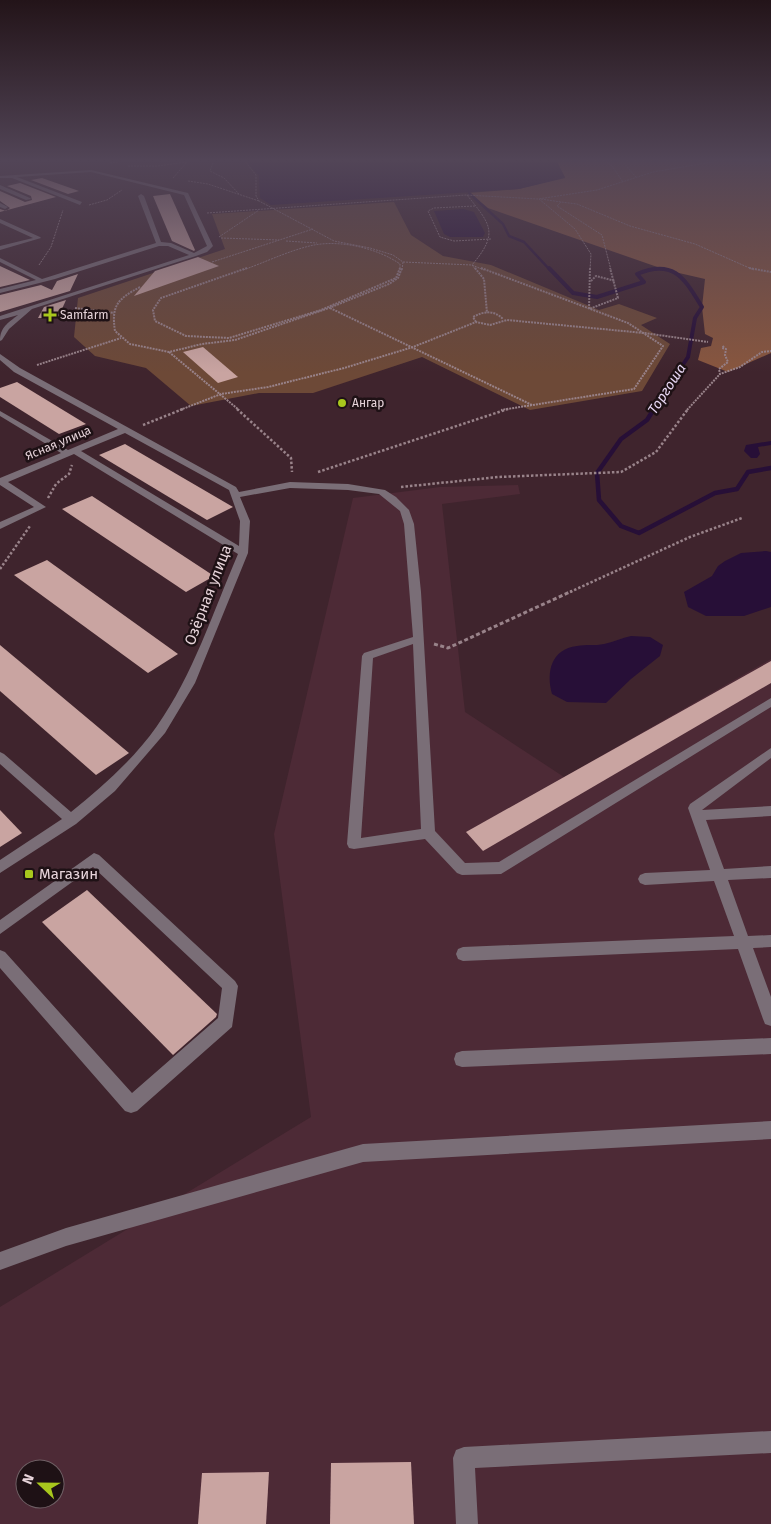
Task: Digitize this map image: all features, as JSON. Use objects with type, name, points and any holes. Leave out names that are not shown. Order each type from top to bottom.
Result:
[{"type":"street","points":[[0,247],[38,238],[23,231]]},
{"type":"street","points":[[154,231],[159,244]]},
{"type":"street","points":[[0,318],[205,251],[210,246],[203,231]]},
{"type":"street","points":[[1,290],[42,281],[159,244],[169,244],[194,255]]},
{"type":"street","points":[[0,260],[42,281]]},
{"type":"street","points":[[0,339],[6,328],[30,308]]},
{"type":"street","name":"Озёрная улица","points":[[0,356],[17,370],[126,428],[233,489],[245,521],[243,553],[189,683],[161,730],[110,788],[71,820],[0,866]]},
{"type":"street","points":[[0,413],[243,553]]},
{"type":"street","name":"Ясная улица","points":[[0,481],[126,428]]},
{"type":"street","points":[[0,481],[42,507],[0,526]]},
{"type":"street","points":[[235,495],[290,484],[370,490],[382,492],[393,499],[404,510],[409,524],[418,639],[428,832],[462,869],[501,868],[771,702]]},
{"type":"street","points":[[418,639],[368,656],[354,844],[428,832]]},
{"type":"street","points":[[771,752],[695,808],[771,1019]]},
{"type":"street","points":[[0,757],[71,820]]},
{"type":"street","points":[[698,815],[771,812]]},
{"type":"street","points":[[0,928],[94,859],[230,986],[226,1022],[131,1104],[0,957]]},
{"type":"street","points":[[645,879],[771,872]]},
{"type":"street","points":[[463,954],[771,941]]},
{"type":"street","points":[[462,1059],[771,1046]]},
{"type":"street","points":[[0,1261],[66,1237],[363,1153],[771,1130]]},
{"type":"street","points":[[467,1524],[464,1458],[771,1442]]},
{"type":"path","points":[[219,237],[227,231]]},
{"type":"path","points":[[207,264],[308,231]]},
{"type":"path","points":[[312,474],[502,410],[634,389],[663,346],[628,323],[472,264],[403,262],[393,256],[370,248],[334,241],[318,231]]},
{"type":"path","points":[[437,231],[440,237],[454,240],[491,239]]},
{"type":"path","points":[[472,264],[483,253],[491,239],[491,231]]},
{"type":"path","points":[[575,231],[591,254],[589,309]]},
{"type":"path","points":[[589,309],[618,298],[602,235],[596,231]]},
{"type":"path","points":[[648,231],[695,244],[751,269],[771,272]]},
{"type":"path","points":[[207,239],[219,237],[328,244],[334,241]]},
{"type":"path","points":[[336,244],[372,250],[392,257],[400,264],[400,271],[396,278],[380,286],[321,310],[229,338],[186,336],[155,321],[153,310],[161,298],[314,245],[336,244]]},
{"type":"path","points":[[147,283],[125,295],[115,306],[115,331],[130,344],[169,352],[202,344],[235,340],[329,308],[388,284],[398,278],[402,272],[403,262]]},
{"type":"path","points":[[472,264],[484,279],[487,313]]},
{"type":"path","points":[[591,282],[596,276],[615,281]]},
{"type":"path","points":[[75,308],[114,314]]},
{"type":"path","points":[[329,308],[532,405]]},
{"type":"path","points":[[476,322],[473,317],[487,313],[497,314],[503,319],[644,333],[708,342]]},
{"type":"path","points":[[138,427],[221,394],[268,387],[344,368],[413,347],[476,322],[499,323],[503,319]]},
{"type":"path","points":[[17,370],[64,358],[121,338]]},
{"type":"path","points":[[720,374],[719,369],[728,362],[725,355],[726,350],[722,348],[724,346]]},
{"type":"path","points":[[370,490],[498,477],[621,472],[656,452],[675,424],[720,374],[740,367],[762,352],[771,351]]},
{"type":"path","points":[[169,352],[221,394],[292,458],[293,467],[290,484]]},
{"type":"path","points":[[418,639],[448,648],[690,537],[742,518]]},
{"type":"shaded area","points":[[218,231],[409,231],[411,235],[443,256],[491,265],[599,310],[619,304],[657,318],[641,325],[670,344],[642,391],[530,410],[422,357],[313,393],[259,393],[191,406],[146,368],[95,356],[74,337],[78,298],[225,249]]},
{"type":"shaded area","points":[[443,231],[484,231],[485,233],[483,237],[450,237]]},
{"type":"shaded area","points":[[554,231],[771,231],[771,353],[728,372],[698,360],[701,348],[711,346],[713,338],[705,334],[702,307],[705,279],[666,270]]},
{"type":"shaded area","points":[[771,441],[771,445],[758,447],[760,454],[757,458],[751,458],[744,451],[746,445]]},
{"type":"shaded area","points":[[518,485],[520,494],[442,504],[465,712],[564,777],[771,659],[771,1524],[0,1524],[0,1307],[311,1117],[274,834],[353,498],[440,487]]},
{"type":"shaded area","points":[[771,552],[771,607],[744,616],[706,616],[688,607],[684,592],[712,576],[718,566],[741,553]]},
{"type":"shaded area","points":[[631,636],[650,637],[663,645],[660,656],[631,679],[606,703],[567,702],[552,694],[550,670],[552,663],[561,652],[568,648],[604,644]]},
{"type":"building","points":[[168,231],[187,231],[195,250],[194,251],[172,241]]},
{"type":"building","points":[[198,257],[219,266],[134,296],[155,271]]},
{"type":"building","points":[[0,266],[30,280],[0,287]]},
{"type":"building","points":[[78,274],[70,291],[0,312],[0,295],[41,285],[52,290],[57,281]]},
{"type":"building","points":[[66,300],[58,318],[38,318],[44,307]]},
{"type":"building","points":[[203,347],[238,377],[218,383],[183,352]]},
{"type":"building","points":[[17,382],[86,424],[59,434],[0,397],[0,388]]},
{"type":"building","points":[[125,444],[233,507],[207,520],[99,455]]},
{"type":"building","points":[[92,496],[214,576],[186,592],[62,509]]},
{"type":"building","points":[[47,560],[178,654],[148,673],[14,575]]},
{"type":"building","points":[[0,645],[129,753],[96,775],[0,691]]},
{"type":"building","points":[[771,661],[771,683],[483,851],[466,832]]},
{"type":"building","points":[[0,810],[22,833],[0,847]]},
{"type":"building","points":[[87,890],[217,1014],[216,1017],[173,1055],[42,922]]},
{"type":"building","points":[[411,1462],[414,1524],[330,1524],[331,1463]]},
{"type":"building","points":[[269,1472],[266,1524],[198,1524],[202,1473]]},
{"type":"waterway","name":"Торгоша","points":[[507,231],[509,236],[524,242],[550,270]]},
{"type":"waterway","name":"Торгоша","points":[[549,268],[573,293],[597,297],[644,282],[637,274],[650,270],[670,270],[684,280],[690,288],[702,307],[695,318],[688,357],[653,410]]},
{"type":"waterway","name":"Торгоша","points":[[654,409],[647,420],[621,439],[597,473],[599,500],[621,526],[639,533],[715,493],[737,489],[748,472],[771,468]]},
{"type":"place","name":"Samfarm","points":[[50,315]]},
{"type":"place","name":"Ангар","points":[[342,403]]},
{"type":"place","name":"Магазин","points":[[29,874]]}]
